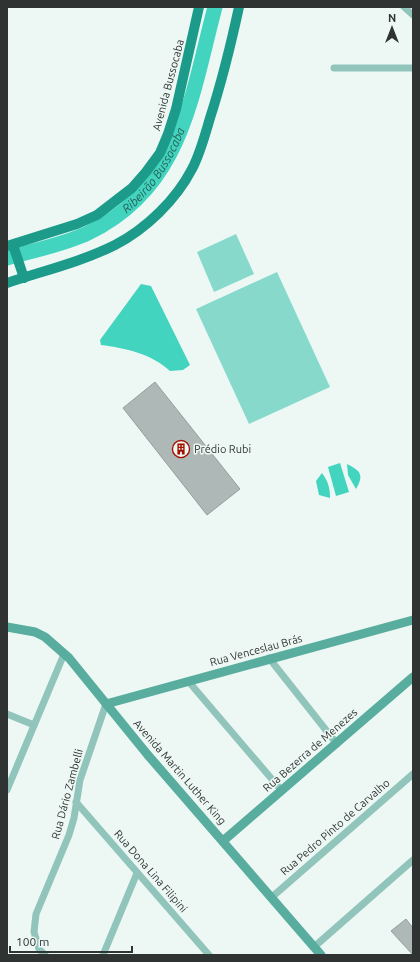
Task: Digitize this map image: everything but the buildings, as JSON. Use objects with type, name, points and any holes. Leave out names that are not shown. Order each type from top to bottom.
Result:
[{"type":"main road","name":"Avenida Bussocaba","points":[[11,247],[77,224],[97,215],[132,188],[146,172],[160,153],[168,134],[176,109],[200,7]]},
{"type":"main road","points":[[8,280],[93,255],[116,244],[143,227],[174,196],[192,170],[202,144],[222,80],[239,7]]},
{"type":"main road","points":[[11,247],[23,275]]},
{"type":"street","points":[[404,7],[413,15]]},
{"type":"street","points":[[334,68],[413,68]]},
{"type":"street","name":"Rua Venceslau Brás","points":[[106,704],[189,682],[269,658],[413,620]]},
{"type":"street","name":"Avenida Martin Luther King","points":[[7,627],[35,632],[53,642],[321,955]]},
{"type":"street","points":[[7,790],[9,781],[64,654]]},
{"type":"street","points":[[269,658],[337,744]]},
{"type":"street","name":"Rua Bezerra de Menezes","points":[[223,841],[413,677]]},
{"type":"street","points":[[189,682],[282,791]]},
{"type":"street","name":"Rua Dário Zambelli","points":[[45,955],[39,949],[36,941],[34,924],[36,914],[69,835],[74,818],[80,780],[106,704]]},
{"type":"street","points":[[7,714],[34,725]]},
{"type":"street","name":"Rua Pedro Pinto de Carvalho","points":[[272,897],[413,774]]},
{"type":"street","name":"Rua Dona Lina Filipini","points":[[76,802],[209,955]]},
{"type":"street","points":[[314,947],[413,860]]},
{"type":"street","points":[[103,955],[137,872]]},
{"type":"shaded area","points":[[236,234],[254,274],[214,292],[197,252]]},
{"type":"shaded area","points":[[277,272],[330,387],[249,424],[196,309]]},
{"type":"shaded area","points":[[141,284],[151,286],[190,365],[183,370],[170,371],[163,365],[147,356],[119,348],[101,345],[100,340]]},
{"type":"shaded area","points":[[340,463],[349,492],[336,496],[328,467]]},
{"type":"shaded area","points":[[347,464],[360,474],[360,480],[356,489],[348,475]]},
{"type":"shaded area","points":[[322,473],[326,479],[330,491],[330,498],[319,495],[316,481]]},
{"type":"waterway","name":"Ribeirão Bussocaba","points":[[7,258],[59,244],[88,233],[119,214],[144,191],[163,165],[178,137],[189,106],[215,7]]},
{"type":"place","name":"Prédio Rubi","points":[[181,449]]}]
